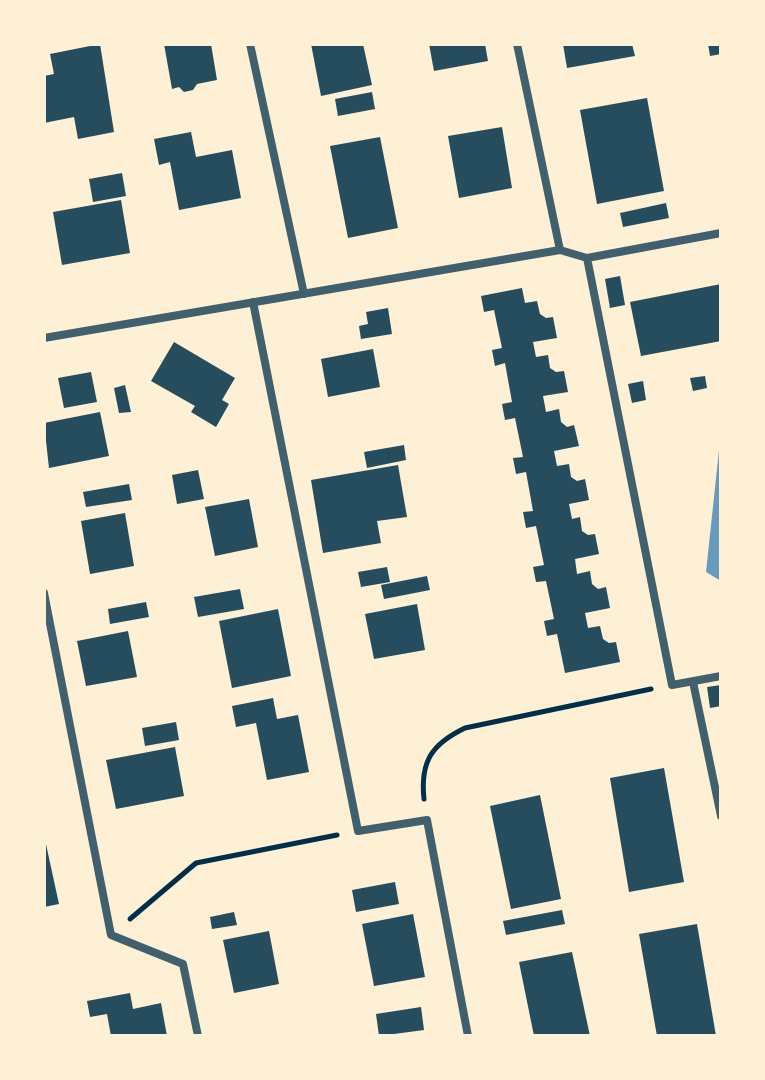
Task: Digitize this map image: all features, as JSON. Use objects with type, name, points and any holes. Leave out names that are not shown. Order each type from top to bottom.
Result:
[{"type":"street","points":[[250,44],[304,294]]},
{"type":"street","points":[[517,44],[560,250]]},
{"type":"street","points":[[45,334],[560,250],[587,258],[721,233]]},
{"type":"street","points":[[587,258],[672,685],[721,676]]},
{"type":"street","points":[[253,302],[358,831],[427,820],[468,1036]]},
{"type":"street","points":[[44,593],[111,935],[183,964],[198,1036]]},
{"type":"street","points":[[693,682],[721,816]]},
{"type":"path","points":[[427,820],[422,776],[439,741],[465,728],[672,685]]},
{"type":"path","points":[[111,935],[196,863],[358,831]]},
{"type":"water","points":[[721,441],[721,581],[706,572]]},
{"type":"building","points":[[100,44],[114,132],[78,139],[74,117],[44,123],[44,76],[54,74],[50,54]]},
{"type":"building","points":[[164,44],[211,44],[217,80],[197,84],[193,90],[184,92],[179,87],[172,89]]},
{"type":"building","points":[[311,44],[363,44],[372,85],[321,96]]},
{"type":"building","points":[[429,44],[485,44],[488,61],[434,71]]},
{"type":"building","points":[[563,44],[632,44],[635,56],[567,68]]},
{"type":"building","points":[[708,44],[721,44],[721,54],[710,56]]},
{"type":"building","points":[[372,92],[375,109],[338,116],[335,99]]},
{"type":"building","points":[[647,98],[664,191],[597,204],[580,110]]},
{"type":"building","points":[[502,127],[512,188],[459,198],[448,136]]},
{"type":"building","points":[[191,132],[196,157],[232,150],[241,198],[179,210],[170,162],[159,165],[154,139]]},
{"type":"building","points":[[380,137],[398,228],[348,238],[330,146]]},
{"type":"building","points":[[122,173],[126,196],[93,202],[89,179]]},
{"type":"building","points":[[121,200],[130,253],[62,265],[53,212]]},
{"type":"building","points":[[666,203],[669,218],[623,227],[620,213]]},
{"type":"building","points":[[620,276],[625,305],[610,308],[605,279]]},
{"type":"building","points":[[721,284],[721,341],[641,356],[630,302]]},
{"type":"building","points":[[522,288],[525,303],[537,301],[540,314],[546,318],[553,317],[557,338],[533,342],[536,357],[548,355],[550,368],[556,372],[564,371],[568,392],[543,396],[546,412],[559,409],[561,422],[567,427],[574,425],[579,446],[554,451],[557,466],[569,464],[571,477],[577,481],[585,479],[589,500],[569,504],[572,519],[580,517],[582,531],[588,535],[595,534],[599,554],[575,559],[577,574],[590,571],[592,584],[598,589],[606,587],[610,608],[585,613],[588,628],[600,626],[603,639],[609,643],[616,642],[620,662],[565,673],[557,634],[547,636],[544,621],[554,619],[546,581],[536,582],[533,567],[544,565],[536,526],[526,528],[523,512],[533,511],[526,472],[516,474],[513,458],[523,457],[515,418],[505,420],[502,404],[512,402],[505,363],[495,366],[492,350],[502,348],[494,310],[484,312],[481,296]]},
{"type":"building","points":[[388,308],[392,334],[361,339],[359,326],[368,324],[366,312]]},
{"type":"building","points":[[174,342],[235,378],[222,400],[229,404],[216,427],[191,412],[195,406],[151,381]]},
{"type":"building","points":[[373,349],[380,387],[328,397],[321,359]]},
{"type":"building","points":[[91,372],[97,402],[64,408],[58,378]]},
{"type":"building","points":[[705,376],[707,388],[693,391],[690,378]]},
{"type":"building","points":[[643,381],[646,400],[632,403],[628,384]]},
{"type":"building","points":[[125,385],[131,412],[119,413],[114,388]]},
{"type":"building","points":[[100,412],[109,456],[49,468],[44,423]]},
{"type":"building","points":[[404,445],[406,460],[367,468],[364,452]]},
{"type":"building","points":[[398,465],[407,517],[377,521],[381,543],[323,553],[311,480]]},
{"type":"building","points":[[198,470],[204,499],[177,504],[172,475]]},
{"type":"building","points":[[129,484],[132,500],[86,507],[83,492]]},
{"type":"building","points":[[249,499],[258,547],[215,556],[205,507]]},
{"type":"building","points":[[125,513],[134,566],[90,574],[81,521]]},
{"type":"building","points":[[387,567],[390,582],[361,587],[358,572]]},
{"type":"building","points":[[427,576],[430,590],[384,599],[381,585]]},
{"type":"building","points":[[240,589],[244,609],[198,617],[194,597]]},
{"type":"building","points":[[146,602],[149,617],[110,624],[108,609]]},
{"type":"building","points":[[417,604],[425,650],[374,659],[365,614]]},
{"type":"building","points":[[278,609],[291,676],[232,688],[219,621]]},
{"type":"building","points":[[128,631],[137,677],[86,686],[77,641]]},
{"type":"building","points":[[721,685],[721,706],[710,708],[707,687]]},
{"type":"building","points":[[273,698],[277,719],[298,715],[309,772],[267,780],[256,723],[236,727],[232,706]]},
{"type":"building","points":[[176,722],[179,740],[145,746],[142,728]]},
{"type":"building","points":[[175,747],[184,796],[116,809],[106,760]]},
{"type":"building","points":[[664,768],[684,882],[629,892],[610,778]]},
{"type":"building","points":[[540,795],[561,899],[511,909],[490,806]]},
{"type":"building","points":[[44,835],[59,904],[44,907]]},
{"type":"building","points":[[395,882],[399,904],[356,912],[352,890]]},
{"type":"building","points":[[562,910],[565,924],[506,935],[503,921]]},
{"type":"building","points":[[234,912],[237,925],[212,929],[210,917]]},
{"type":"building","points":[[413,914],[425,977],[374,986],[362,924]]},
{"type":"building","points":[[697,924],[716,1036],[657,1036],[639,934]]},
{"type":"building","points":[[269,931],[279,984],[234,993],[223,940]]},
{"type":"building","points":[[572,952],[590,1036],[534,1036],[519,962]]},
{"type":"building","points":[[130,993],[133,1009],[161,1003],[167,1036],[111,1036],[107,1014],[90,1017],[87,1001]]},
{"type":"building","points":[[421,1007],[424,1030],[379,1036],[376,1014]]}]
